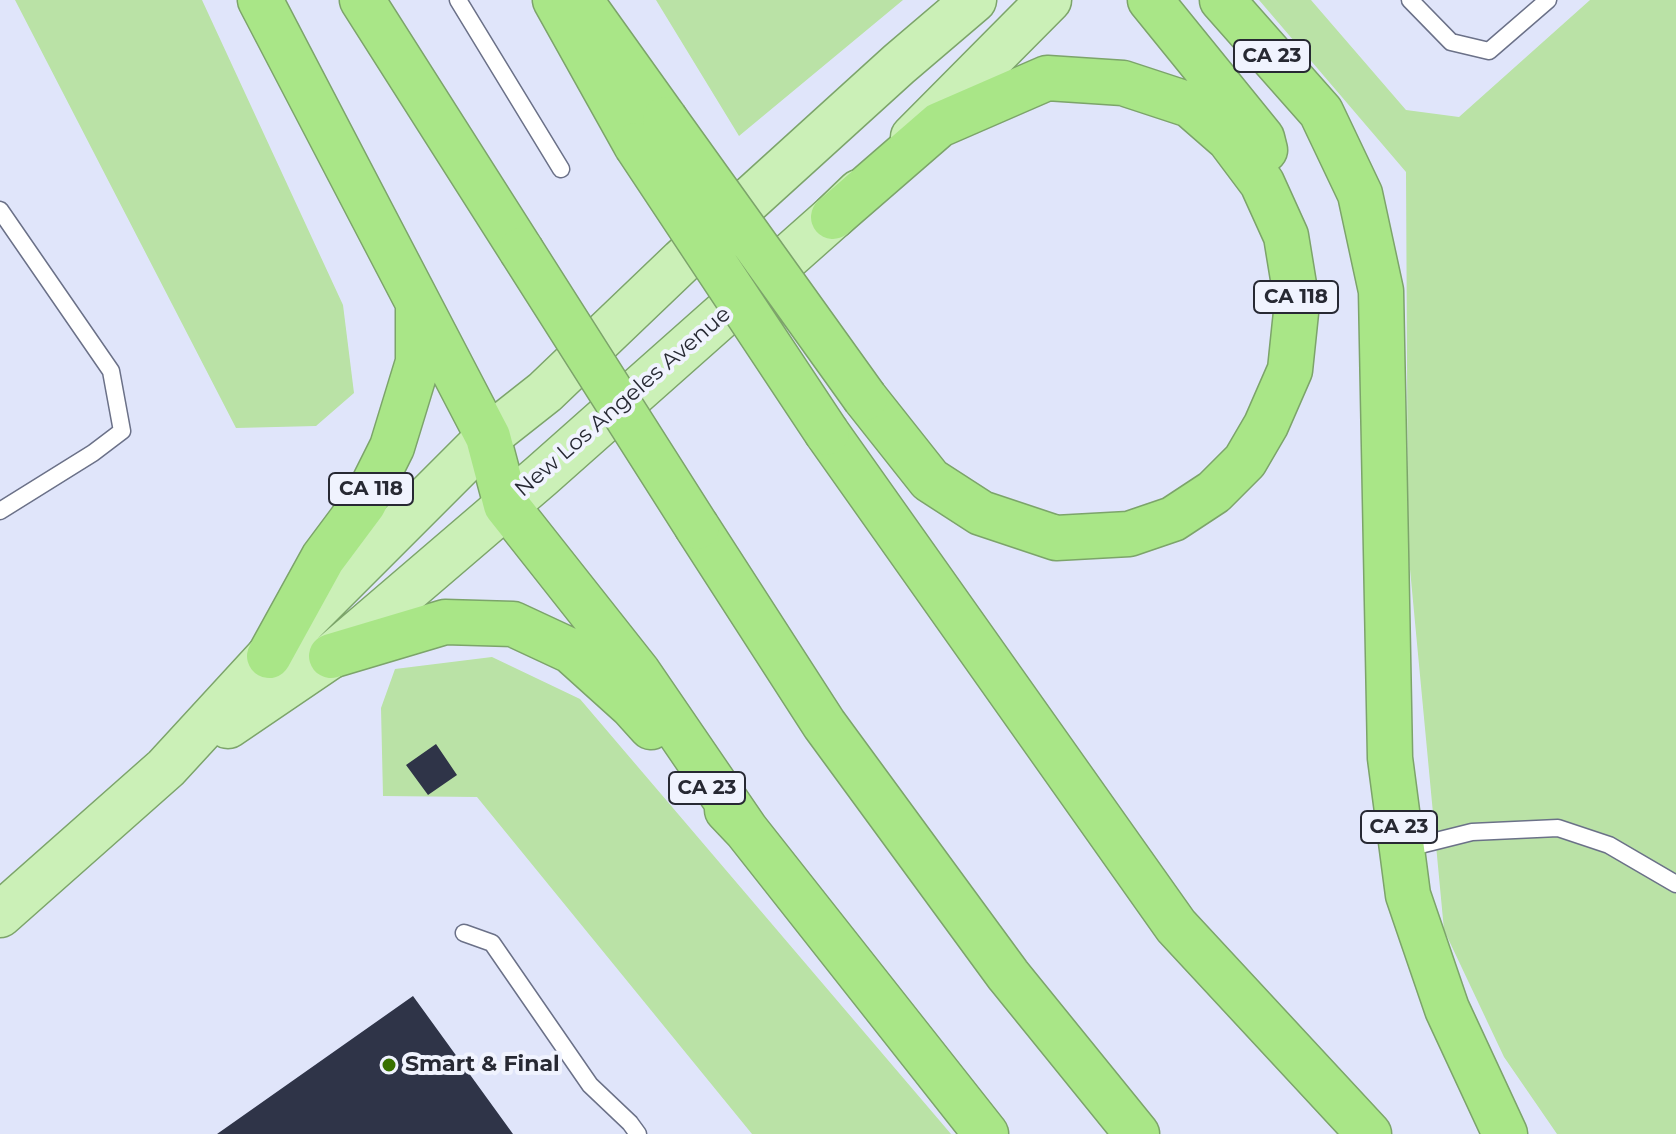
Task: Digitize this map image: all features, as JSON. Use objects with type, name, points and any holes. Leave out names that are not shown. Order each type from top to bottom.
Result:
[{"type":"highway","name":"CA 118","points":[[260,0],[418,300],[418,362],[392,447],[364,503],[323,558],[269,656]]},
{"type":"highway","points":[[362,0],[824,724],[1008,975],[1137,1134]]},
{"type":"highway","points":[[555,0],[651,132],[827,433],[1176,926],[1369,1134]]},
{"type":"highway","name":"CA 118","points":[[581,0],[651,132],[930,480],[981,513],[1056,538],[1129,534],[1173,519],[1214,492],[1245,461],[1266,425],[1290,370],[1297,303],[1286,236],[1262,183],[1229,139],[1190,105],[1123,83],[1047,78],[939,125],[833,217]]},
{"type":"highway","points":[[1150,0],[1262,138],[1286,236]]},
{"type":"highway","name":"CA 23","points":[[1222,0],[1321,112],[1360,194],[1381,291],[1390,758],[1408,895],[1447,1009],[1505,1134]]},
{"type":"highway","points":[[418,300],[488,437],[506,505],[638,672],[746,830]]},
{"type":"highway","name":"CA 23","points":[[331,656],[445,622],[513,624],[571,651],[632,706],[746,830],[986,1134]]},
{"type":"main road","name":"New Los Angeles Avenue","points":[[0,915],[166,768],[269,656],[488,437],[545,392],[682,261],[974,0]]},
{"type":"main road","name":"New Los Angeles Avenue","points":[[166,768],[331,656],[506,505],[833,217],[1049,0]]},
{"type":"lane","points":[[458,0],[561,169]]},
{"type":"lane","points":[[1410,0],[1451,42],[1489,51],[1548,0]]},
{"type":"lane","points":[[0,210],[111,371],[122,431],[93,453],[0,511]]},
{"type":"lane","points":[[1402,850],[1472,832],[1558,828],[1609,845],[1676,884]]},
{"type":"lane","points":[[464,933],[492,943],[590,1085],[638,1134]]},
{"type":"green space","points":[[15,0],[202,0],[343,305],[354,393],[316,426],[236,428]]},
{"type":"green space","points":[[656,0],[903,0],[739,136]]},
{"type":"green space","points":[[1259,0],[1311,0],[1406,110],[1459,117],[1590,0],[1676,0],[1676,1134],[1557,1134],[1504,1057],[1444,930],[1408,548],[1406,172]]},
{"type":"green space","points":[[492,657],[580,699],[951,1134],[752,1134],[477,797],[383,796],[381,708],[395,669]]},
{"type":"building","points":[[436,744],[457,775],[428,795],[406,765]]},
{"type":"building","name":"Smart & Final","points":[[413,996],[513,1134],[217,1134]]},
{"type":"place","name":"Smart & Final","points":[[389,1065]]}]
